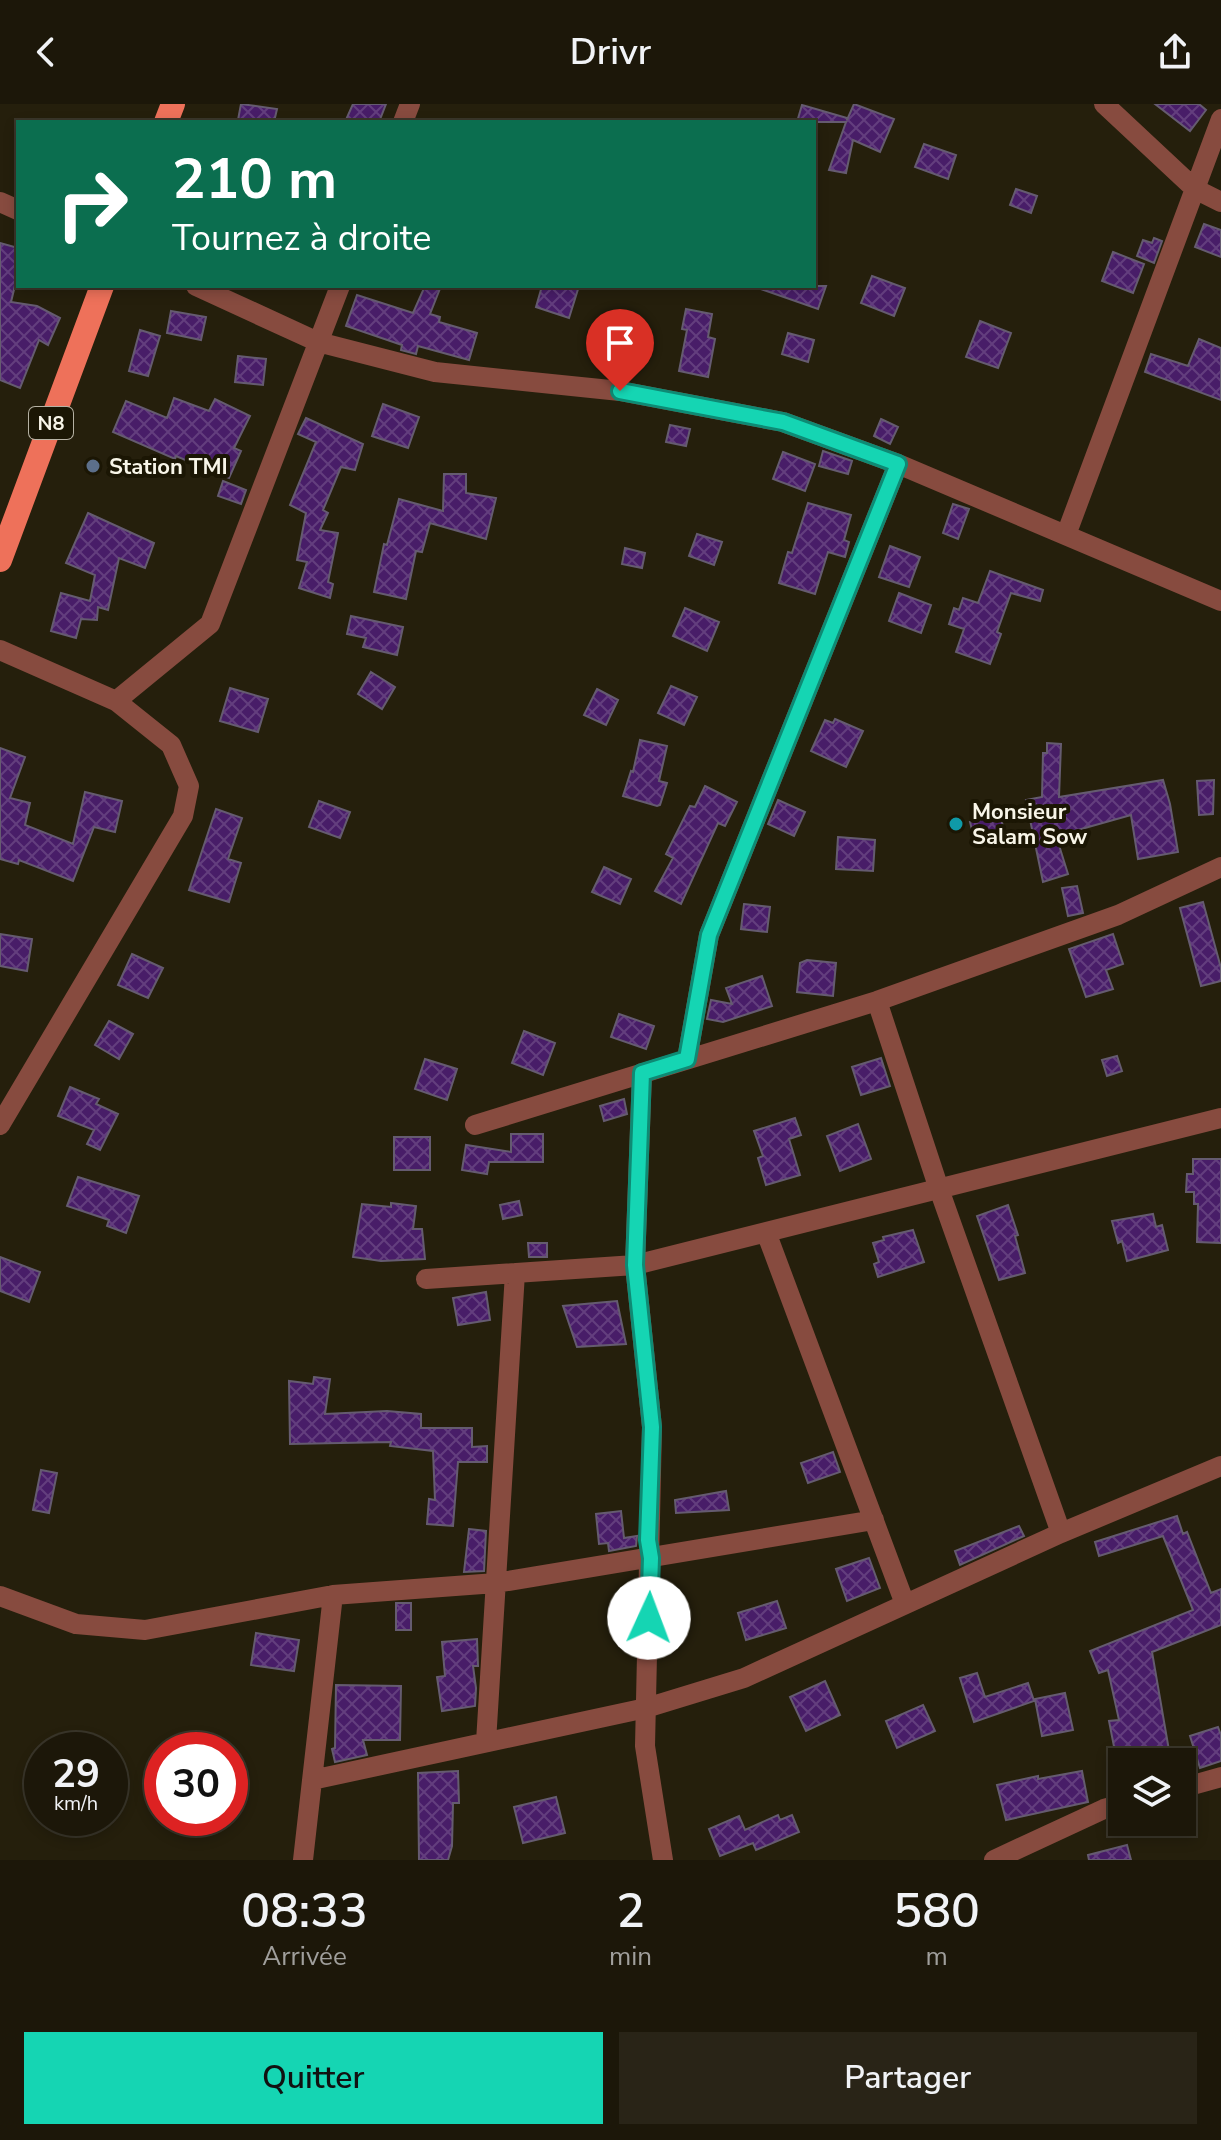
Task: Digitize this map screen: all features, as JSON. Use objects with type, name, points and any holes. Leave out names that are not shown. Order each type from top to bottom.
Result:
[{"type":"main road","name":"N8","points":[[0,560],[101,288]]},
{"type":"street","points":[[1104,104],[1195,189],[1221,202]]},
{"type":"street","points":[[1066,535],[1221,119]]},
{"type":"street","points":[[200,288],[318,342],[435,372],[620,391],[783,422],[898,464],[1221,601]]},
{"type":"street","points":[[116,701],[210,624],[339,288]]},
{"type":"street","points":[[687,1059],[709,935],[898,464]]},
{"type":"street","points":[[0,650],[116,701],[171,745],[189,786],[183,816],[0,1125]]},
{"type":"street","points":[[475,1125],[877,1001],[1118,915],[1221,867]]},
{"type":"street","points":[[877,1001],[939,1189],[1061,1533]]},
{"type":"street","points":[[642,1073],[635,1265],[652,1427],[645,1746],[663,1860]]},
{"type":"street","points":[[426,1279],[635,1265],[1221,1118]]},
{"type":"street","points":[[766,1232],[905,1604]]},
{"type":"street","points":[[486,1742],[515,1273]]},
{"type":"street","points":[[312,1780],[646,1708],[744,1678],[1061,1533],[1221,1466]]},
{"type":"street","points":[[0,1596],[76,1624],[145,1630],[333,1595],[496,1583],[874,1520]]},
{"type":"street","points":[[303,1860],[333,1595]]},
{"type":"street","points":[[1196,1784],[1221,1777]]},
{"type":"street","points":[[994,1860],[1108,1808]]},
{"type":"building","points":[[241,104],[277,109],[274,120],[238,120]]},
{"type":"building","points":[[353,104],[386,104],[380,120],[346,120]]},
{"type":"building","points":[[854,104],[894,119],[880,152],[853,140],[846,173],[829,170],[846,122],[798,120],[802,105],[847,120]]},
{"type":"building","points":[[1155,104],[1199,104],[1206,110],[1190,131]]},
{"type":"building","points":[[924,144],[956,155],[948,179],[915,167]]},
{"type":"building","points":[[1016,189],[1037,196],[1031,213],[1010,205]]},
{"type":"building","points":[[1204,224],[1221,230],[1221,257],[1195,247]]},
{"type":"building","points":[[1154,238],[1162,241],[1154,263],[1137,256],[1143,240],[1152,243]]},
{"type":"building","points":[[0,243],[16,247],[16,281],[11,302],[37,306],[60,318],[48,345],[39,340],[20,388],[0,380]]},
{"type":"building","points":[[1113,252],[1144,264],[1133,293],[1102,281]]},
{"type":"building","points":[[872,276],[905,288],[894,316],[861,303]]},
{"type":"building","points":[[826,286],[818,309],[758,288]]},
{"type":"building","points":[[424,288],[440,288],[430,314],[440,317],[439,322],[477,333],[469,360],[418,346],[416,354],[401,350],[402,345],[346,326],[357,295],[413,313]]},
{"type":"building","points":[[541,288],[578,288],[569,318],[536,307]]},
{"type":"building","points":[[686,309],[712,314],[708,337],[715,339],[708,377],[679,371],[687,330],[682,329]]},
{"type":"building","points":[[171,311],[206,317],[201,340],[167,333]]},
{"type":"building","points":[[980,321],[1011,333],[998,368],[966,357]]},
{"type":"building","points":[[140,330],[160,336],[148,376],[129,371]]},
{"type":"building","points":[[788,333],[814,340],[808,362],[782,354]]},
{"type":"building","points":[[1199,339],[1221,348],[1221,400],[1145,372],[1151,354],[1188,366]]},
{"type":"building","points":[[238,356],[266,359],[263,385],[235,382]]},
{"type":"building","points":[[174,398],[209,411],[215,399],[250,416],[234,448],[241,451],[229,478],[113,432],[126,401],[167,418]]},
{"type":"building","points":[[383,404],[419,417],[408,448],[372,436]]},
{"type":"building","points":[[306,418],[363,444],[355,470],[341,467],[323,510],[328,513],[320,530],[338,533],[328,582],[333,584],[330,598],[299,588],[307,562],[297,560],[306,513],[290,505],[316,442],[298,434]]},
{"type":"building","points":[[881,419],[898,427],[890,444],[874,436]]},
{"type":"building","points":[[670,425],[690,429],[686,446],[666,442]]},
{"type":"building","points":[[823,451],[852,461],[848,474],[819,466]]},
{"type":"building","points":[[783,452],[815,464],[805,491],[773,479]]},
{"type":"building","points":[[444,474],[466,474],[466,493],[496,498],[486,539],[430,523],[422,552],[416,551],[406,599],[374,592],[384,544],[387,545],[399,499],[443,511]]},
{"type":"building","points":[[223,481],[246,490],[241,504],[218,496]]},
{"type":"building","points":[[808,503],[851,515],[844,540],[849,542],[845,557],[828,552],[815,594],[779,583]]},
{"type":"building","points":[[953,504],[969,509],[958,539],[943,533]]},
{"type":"building","points":[[88,513],[154,543],[145,568],[119,558],[108,610],[98,607],[97,620],[81,619],[76,638],[51,631],[61,593],[90,601],[95,575],[66,563]]},
{"type":"building","points":[[697,534],[722,542],[714,565],[689,556]]},
{"type":"building","points":[[890,546],[920,557],[909,587],[879,577]]},
{"type":"building","points":[[625,548],[645,553],[642,568],[622,564]]},
{"type":"building","points":[[990,571],[1043,590],[1040,601],[1011,593],[990,664],[956,652],[964,629],[949,624],[954,608],[959,610],[963,598],[978,603]]},
{"type":"building","points":[[899,593],[931,605],[921,633],[889,621]]},
{"type":"building","points":[[685,608],[719,622],[707,651],[673,636]]},
{"type":"building","points":[[351,616],[403,627],[397,655],[363,647],[366,638],[347,634]]},
{"type":"building","points":[[371,672],[395,687],[382,709],[358,694]]},
{"type":"building","points":[[671,686],[697,697],[684,725],[658,713]]},
{"type":"building","points":[[230,688],[268,699],[258,732],[220,721]]},
{"type":"building","points":[[597,689],[618,700],[606,725],[584,715]]},
{"type":"building","points":[[835,719],[863,731],[846,767],[811,751],[825,720],[833,723]]},
{"type":"building","points":[[640,740],[667,746],[659,781],[667,783],[657,806],[623,796],[633,772]]},
{"type":"building","points":[[1047,743],[1061,744],[1059,797],[1163,780],[1178,852],[1138,859],[1131,815],[1067,833],[1068,839],[1058,842],[1068,874],[1043,882],[1026,800],[1042,797],[1043,753],[1047,753]]},
{"type":"building","points":[[0,748],[25,757],[10,798],[30,803],[25,825],[73,844],[85,792],[122,801],[115,832],[94,827],[73,881],[19,860],[18,864],[0,859]]},
{"type":"building","points":[[1214,780],[1213,814],[1199,815],[1197,781]]},
{"type":"building","points":[[705,786],[737,802],[725,826],[718,823],[681,904],[655,891],[673,858],[666,854],[690,806],[695,807]]},
{"type":"building","points":[[778,800],[805,812],[794,836],[768,824]]},
{"type":"building","points":[[319,801],[350,812],[340,838],[309,827]]},
{"type":"building","points":[[216,809],[242,818],[228,859],[241,863],[229,902],[189,890]]},
{"type":"building","points":[[999,813],[1004,829],[974,838],[970,822]]},
{"type":"building","points":[[838,837],[875,840],[873,871],[836,869]]},
{"type":"building","points":[[604,867],[631,879],[620,904],[592,892]]},
{"type":"building","points":[[1077,886],[1083,913],[1068,916],[1062,888]]},
{"type":"building","points":[[1203,902],[1221,968],[1221,981],[1201,986],[1180,908]]},
{"type":"building","points":[[744,904],[770,907],[767,932],[741,929]]},
{"type":"building","points":[[0,934],[32,939],[27,971],[0,966]]},
{"type":"building","points":[[1113,934],[1123,964],[1106,970],[1113,989],[1086,997],[1069,949]]},
{"type":"building","points":[[132,954],[163,968],[148,998],[118,985]]},
{"type":"building","points":[[807,960],[836,963],[833,996],[797,992],[800,963]]},
{"type":"building","points":[[762,976],[772,1006],[723,1022],[707,1019],[711,1000],[732,1004],[726,988]]},
{"type":"building","points":[[619,1014],[654,1026],[646,1049],[611,1037]]},
{"type":"building","points":[[109,1021],[133,1034],[119,1059],[95,1045]]},
{"type":"building","points":[[524,1031],[555,1043],[543,1075],[512,1063]]},
{"type":"building","points":[[1117,1056],[1122,1071],[1107,1076],[1102,1060]]},
{"type":"building","points":[[881,1058],[890,1086],[861,1095],[852,1067]]},
{"type":"building","points":[[425,1059],[457,1069],[447,1100],[415,1089]]},
{"type":"building","points":[[70,1087],[99,1099],[96,1104],[118,1114],[100,1150],[87,1144],[94,1130],[58,1116]]},
{"type":"building","points":[[624,1099],[627,1114],[604,1121],[600,1106]]},
{"type":"building","points":[[795,1118],[801,1135],[789,1139],[800,1175],[766,1185],[758,1158],[763,1156],[754,1131]]},
{"type":"building","points":[[858,1124],[871,1159],[840,1171],[827,1136]]},
{"type":"building","points":[[511,1134],[543,1134],[543,1162],[489,1162],[487,1174],[462,1170],[466,1145],[511,1152]]},
{"type":"building","points":[[394,1137],[430,1137],[430,1170],[394,1170]]},
{"type":"building","points":[[1193,1159],[1221,1159],[1221,1243],[1197,1242],[1198,1204],[1194,1204],[1194,1192],[1186,1192],[1187,1174],[1193,1174]]},
{"type":"building","points":[[78,1177],[139,1196],[126,1233],[107,1226],[109,1220],[67,1206]]},
{"type":"building","points":[[519,1201],[522,1215],[503,1219],[500,1205]]},
{"type":"building","points":[[391,1203],[416,1206],[413,1229],[422,1229],[425,1259],[381,1261],[353,1257],[362,1204],[391,1207]]},
{"type":"building","points":[[1008,1205],[1018,1235],[1015,1236],[1025,1273],[999,1280],[977,1216]]},
{"type":"building","points":[[1153,1214],[1156,1227],[1162,1225],[1168,1250],[1127,1261],[1112,1221]]},
{"type":"building","points":[[913,1230],[924,1262],[878,1277],[874,1264],[879,1262],[873,1243],[884,1240],[883,1237]]},
{"type":"building","points":[[528,1243],[547,1243],[547,1257],[529,1257]]},
{"type":"building","points":[[0,1257],[40,1272],[29,1302],[0,1291]]},
{"type":"building","points":[[486,1292],[490,1320],[458,1325],[453,1298]]},
{"type":"building","points":[[617,1301],[626,1344],[577,1347],[563,1306]]},
{"type":"building","points":[[314,1377],[330,1379],[325,1414],[387,1411],[421,1414],[421,1428],[472,1428],[472,1447],[487,1446],[487,1462],[458,1462],[453,1526],[427,1524],[429,1499],[435,1500],[433,1451],[390,1446],[391,1442],[290,1444],[289,1381],[313,1384]]},
{"type":"building","points":[[833,1452],[840,1472],[808,1483],[801,1463]]},
{"type":"building","points":[[41,1470],[57,1473],[49,1513],[33,1510]]},
{"type":"building","points":[[726,1491],[729,1510],[676,1513],[675,1500]]},
{"type":"building","points":[[621,1511],[624,1538],[637,1536],[636,1546],[609,1551],[608,1543],[599,1544],[596,1514]]},
{"type":"building","points":[[1177,1516],[1183,1534],[1187,1532],[1211,1593],[1221,1589],[1221,1625],[1152,1652],[1169,1748],[1114,1748],[1109,1721],[1119,1720],[1108,1670],[1099,1673],[1090,1651],[1193,1610],[1163,1536],[1099,1556],[1095,1542]]},
{"type":"building","points":[[1019,1526],[1024,1536],[960,1565],[955,1551]]},
{"type":"building","points":[[469,1529],[486,1531],[484,1571],[464,1572]]},
{"type":"building","points":[[869,1558],[880,1588],[847,1601],[836,1569]]},
{"type":"building","points":[[777,1601],[786,1628],[746,1640],[738,1613]]},
{"type":"building","points":[[396,1603],[411,1603],[411,1630],[396,1630]]},
{"type":"building","points":[[256,1633],[299,1640],[294,1671],[251,1665]]},
{"type":"building","points":[[477,1639],[478,1666],[473,1666],[475,1706],[442,1711],[437,1677],[445,1676],[442,1642]]},
{"type":"building","points":[[977,1673],[985,1697],[1028,1683],[1034,1701],[974,1722],[960,1678]]},
{"type":"building","points":[[825,1681],[840,1715],[806,1731],[790,1697]]},
{"type":"building","points":[[336,1685],[401,1686],[400,1740],[363,1740],[367,1755],[335,1762],[332,1749],[335,1748]]},
{"type":"building","points":[[1065,1693],[1073,1730],[1042,1736],[1035,1699]]},
{"type":"building","points":[[923,1705],[935,1731],[897,1748],[886,1721]]},
{"type":"building","points":[[1218,1727],[1221,1761],[1200,1768],[1190,1736]]},
{"type":"building","points":[[458,1771],[459,1803],[453,1803],[452,1846],[448,1860],[419,1860],[418,1773]]},
{"type":"building","points":[[1082,1771],[1088,1802],[1006,1820],[997,1785]]},
{"type":"building","points":[[556,1797],[565,1833],[523,1843],[514,1807]]},
{"type":"building","points":[[778,1815],[780,1820],[792,1815],[799,1832],[756,1850],[753,1843],[720,1856],[709,1829],[739,1816],[745,1830]]},
{"type":"building","points":[[1127,1845],[1131,1860],[1089,1860],[1088,1855]]},
{"type":"place","name":"Station TMI","points":[[93,466]]},
{"type":"place","name":"Monsieur Salam Sow","points":[[956,824]]},
{"type":"route","points":[[620,391],[783,422],[898,464],[709,935],[687,1059],[642,1073],[635,1265],[652,1427],[649,1618]]}]
